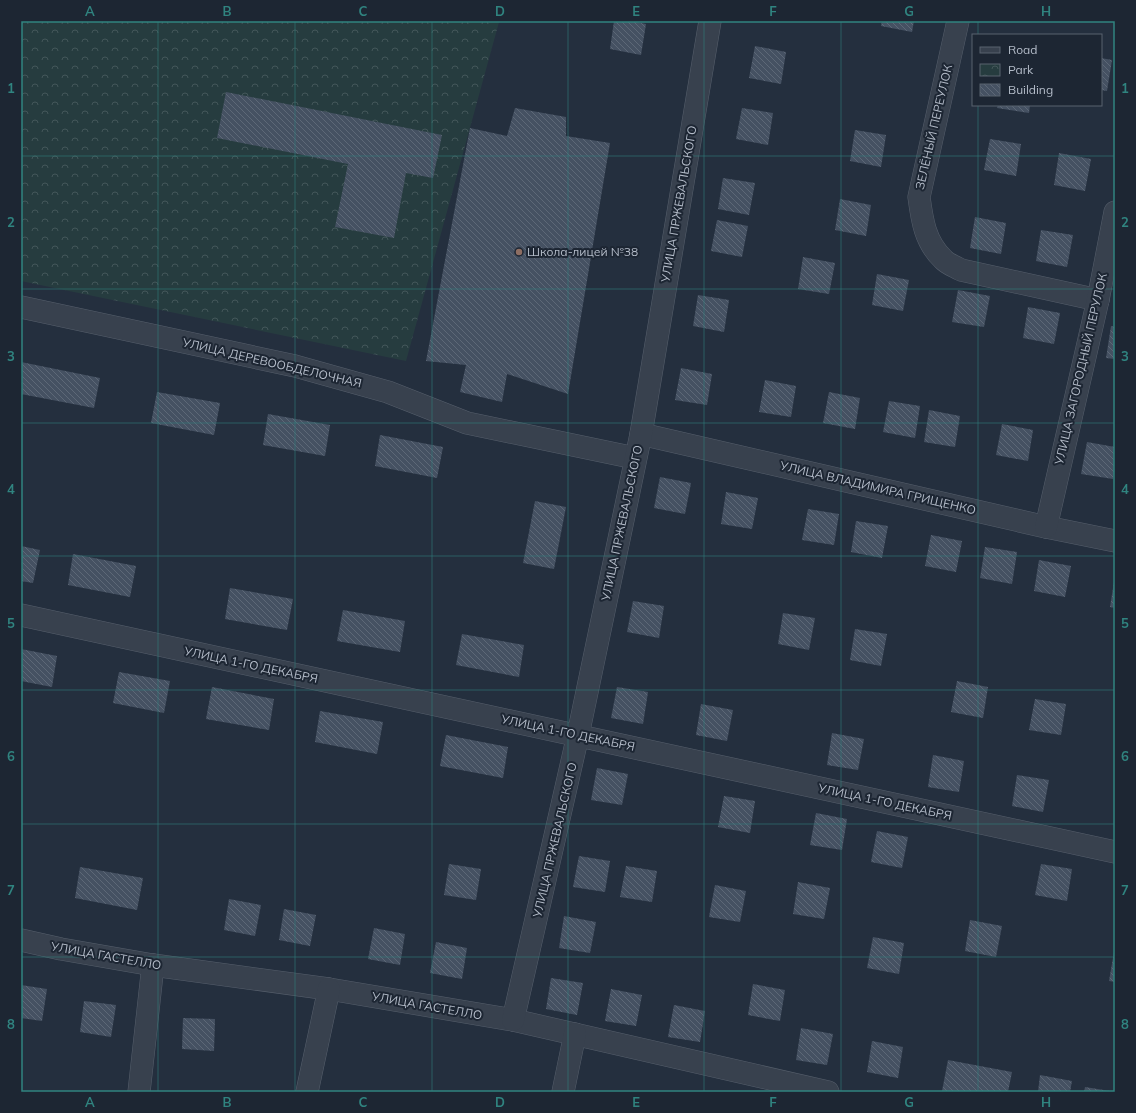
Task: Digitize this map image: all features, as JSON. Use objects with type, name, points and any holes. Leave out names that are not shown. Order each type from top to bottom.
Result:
[{"type":"street","name":"УЛИЦА ПРЖЕВАЛЬСКОГО","points":[[513,1020],[578,735],[641,434],[710,21]]},
{"type":"street","name":"ЗЕЛЁНЫЙ ПЕРЕУЛОК","points":[[958,21],[919,197],[922,221],[930,244],[943,260],[961,270],[1098,300]]},
{"type":"street","name":"УЛИЦА ЗАГОРОДНЫЙ ПЕРУЛОК","points":[[1046,527],[1098,300],[1115,212]]},
{"type":"street","name":"УЛИЦА ДЕРЕВООБДЕЛОЧНАЯ","points":[[21,307],[295,366],[388,392],[466,423],[635,458]]},
{"type":"street","name":"УЛИЦА ВЛАДИМИРА ГРИЩЕНКО","points":[[641,434],[1046,527],[1115,541]]},
{"type":"street","name":"УЛИЦА 1-ГО ДЕКАБРЯ","points":[[21,615],[1115,852]]},
{"type":"street","name":"УЛИЦА ГАСТЕЛЛО","points":[[21,940],[61,949],[153,965],[329,989],[513,1020],[828,1092]]},
{"type":"street","points":[[139,1092],[153,965]]},
{"type":"street","points":[[307,1092],[329,989]]},
{"type":"street","points":[[563,1092],[575,1034]]},
{"type":"green space","points":[[21,21],[499,22],[406,361],[21,281]]},
{"type":"building","points":[[614,21],[631,21],[646,24],[641,55],[610,49]]},
{"type":"building","points":[[882,21],[914,21],[912,32],[881,26]]},
{"type":"building","points":[[755,46],[786,52],[781,84],[749,78]]},
{"type":"building","points":[[1102,58],[1112,60],[1107,91],[1102,90]]},
{"type":"building","points":[[226,92],[442,135],[433,178],[406,173],[394,238],[335,227],[348,164],[217,138]]},
{"type":"building","points":[[998,106],[1030,106],[1029,113],[997,108]]},
{"type":"building","name":"Школа-лицей №38","points":[[515,108],[566,117],[566,136],[610,143],[568,394],[507,374],[502,402],[460,392],[466,365],[426,361],[470,128],[507,136]]},
{"type":"building","points":[[742,108],[773,113],[768,145],[736,139]]},
{"type":"building","points":[[855,130],[886,135],[881,167],[850,161]]},
{"type":"building","points":[[990,139],[1021,144],[1016,176],[984,170]]},
{"type":"building","points":[[1059,153],[1091,159],[1085,191],[1054,185]]},
{"type":"building","points":[[723,178],[755,183],[749,215],[718,209]]},
{"type":"building","points":[[840,199],[871,205],[866,236],[835,230]]},
{"type":"building","points":[[975,217],[1006,223],[1001,254],[970,248]]},
{"type":"building","points":[[717,220],[748,226],[742,257],[711,251]]},
{"type":"building","points":[[1041,230],[1073,235],[1067,267],[1036,261]]},
{"type":"building","points":[[803,257],[835,263],[829,294],[798,289]]},
{"type":"building","points":[[877,274],[909,280],[903,311],[872,305]]},
{"type":"building","points":[[958,290],[990,296],[984,327],[952,322]]},
{"type":"building","points":[[698,295],[729,300],[724,332],[693,326]]},
{"type":"building","points":[[1028,307],[1060,313],[1054,344],[1023,338]]},
{"type":"building","points":[[1111,326],[1115,327],[1115,359],[1106,358]]},
{"type":"building","points":[[21,362],[100,378],[94,408],[21,394]]},
{"type":"building","points":[[681,368],[712,374],[707,405],[675,400]]},
{"type":"building","points":[[765,380],[796,386],[791,417],[759,412]]},
{"type":"building","points":[[157,392],[220,403],[214,435],[151,423]]},
{"type":"building","points":[[829,392],[860,398],[855,429],[823,423]]},
{"type":"building","points":[[889,401],[920,406],[915,438],[883,432]]},
{"type":"building","points":[[929,410],[960,416],[955,447],[924,442]]},
{"type":"building","points":[[268,414],[330,425],[325,456],[263,445]]},
{"type":"building","points":[[1002,424],[1033,430],[1028,461],[996,455]]},
{"type":"building","points":[[380,435],[443,447],[437,478],[375,466]]},
{"type":"building","points":[[1087,442],[1115,447],[1115,468],[1113,479],[1081,474]]},
{"type":"building","points":[[660,477],[691,483],[685,514],[654,508]]},
{"type":"building","points":[[726,492],[758,498],[752,529],[721,524]]},
{"type":"building","points":[[535,501],[566,507],[554,569],[523,563]]},
{"type":"building","points":[[808,509],[839,514],[834,545],[802,540]]},
{"type":"building","points":[[856,521],[888,526],[882,558],[851,552]]},
{"type":"building","points":[[931,535],[962,541],[956,572],[925,566]]},
{"type":"building","points":[[21,546],[40,550],[33,583],[21,581]]},
{"type":"building","points":[[985,547],[1017,552],[1012,584],[980,578]]},
{"type":"building","points":[[73,554],[136,566],[130,597],[68,585]]},
{"type":"building","points":[[1039,560],[1071,566],[1065,597],[1034,591]]},
{"type":"building","points":[[1114,582],[1115,583],[1115,608],[1110,607]]},
{"type":"building","points":[[230,588],[293,599],[287,630],[225,619]]},
{"type":"building","points":[[633,601],[664,606],[659,638],[627,632]]},
{"type":"building","points":[[343,610],[405,621],[400,652],[337,641]]},
{"type":"building","points":[[783,613],[815,618],[809,650],[778,644]]},
{"type":"building","points":[[855,629],[887,634],[881,666],[850,660]]},
{"type":"building","points":[[462,634],[524,645],[519,677],[456,665]]},
{"type":"building","points":[[21,649],[57,656],[52,687],[21,681]]},
{"type":"building","points":[[119,672],[170,681],[164,713],[113,703]]},
{"type":"building","points":[[957,681],[988,687],[983,718],[951,712]]},
{"type":"building","points":[[212,687],[274,699],[269,730],[206,719]]},
{"type":"building","points":[[617,687],[648,692],[643,724],[611,718]]},
{"type":"building","points":[[1035,699],[1066,704],[1061,735],[1029,730]]},
{"type":"building","points":[[701,704],[733,710],[727,741],[696,735]]},
{"type":"building","points":[[320,711],[383,722],[377,754],[315,742]]},
{"type":"building","points":[[832,733],[864,739],[858,770],[827,765]]},
{"type":"building","points":[[446,735],[508,747],[503,778],[440,766]]},
{"type":"building","points":[[933,755],[964,761],[959,792],[928,787]]},
{"type":"building","points":[[597,768],[628,774],[622,805],[591,800]]},
{"type":"building","points":[[1017,775],[1049,780],[1043,812],[1012,806]]},
{"type":"building","points":[[724,796],[755,801],[750,833],[718,827]]},
{"type":"building","points":[[816,813],[847,819],[842,850],[810,845]]},
{"type":"building","points":[[877,831],[908,837],[902,868],[871,862]]},
{"type":"building","points":[[579,856],[610,861],[605,892],[573,887]]},
{"type":"building","points":[[449,864],[481,869],[476,900],[444,895]]},
{"type":"building","points":[[1041,864],[1072,869],[1067,901],[1035,895]]},
{"type":"building","points":[[626,866],[657,871],[652,902],[620,897]]},
{"type":"building","points":[[80,867],[143,878],[137,910],[75,898]]},
{"type":"building","points":[[798,882],[830,888],[824,919],[793,914]]},
{"type":"building","points":[[715,885],[746,891],[740,922],[709,917]]},
{"type":"building","points":[[229,899],[261,905],[255,936],[224,930]]},
{"type":"building","points":[[284,909],[316,915],[310,946],[279,940]]},
{"type":"building","points":[[564,916],[596,922],[590,953],[559,948]]},
{"type":"building","points":[[970,920],[1002,926],[996,957],[965,951]]},
{"type":"building","points":[[374,928],[405,934],[400,965],[368,959]]},
{"type":"building","points":[[873,937],[904,943],[899,974],[867,968]]},
{"type":"building","points":[[436,942],[467,948],[462,979],[430,973]]},
{"type":"building","points":[[1115,952],[1115,982],[1109,981]]},
{"type":"building","points":[[551,978],[583,983],[577,1015],[546,1009]]},
{"type":"building","points":[[753,984],[785,990],[780,1021],[748,1015]]},
{"type":"building","points":[[21,985],[47,989],[42,1021],[21,1018]]},
{"type":"building","points":[[611,989],[642,995],[636,1026],[605,1021]]},
{"type":"building","points":[[84,1001],[116,1005],[111,1037],[80,1032]]},
{"type":"building","points":[[674,1005],[705,1011],[700,1042],[668,1037]]},
{"type":"building","points":[[183,1018],[215,1019],[214,1051],[182,1049]]},
{"type":"building","points":[[801,1028],[833,1034],[827,1065],[796,1060]]},
{"type":"building","points":[[872,1041],[903,1047],[898,1078],[867,1072]]},
{"type":"building","points":[[948,1060],[1012,1072],[1008,1092],[942,1091]]},
{"type":"building","points":[[1040,1075],[1072,1081],[1070,1092],[1038,1092]]},
{"type":"building","points":[[1085,1087],[1110,1091],[1110,1092],[1084,1092]]},
{"type":"place","name":"Школа-лицей №38","points":[[519,252]]}]
